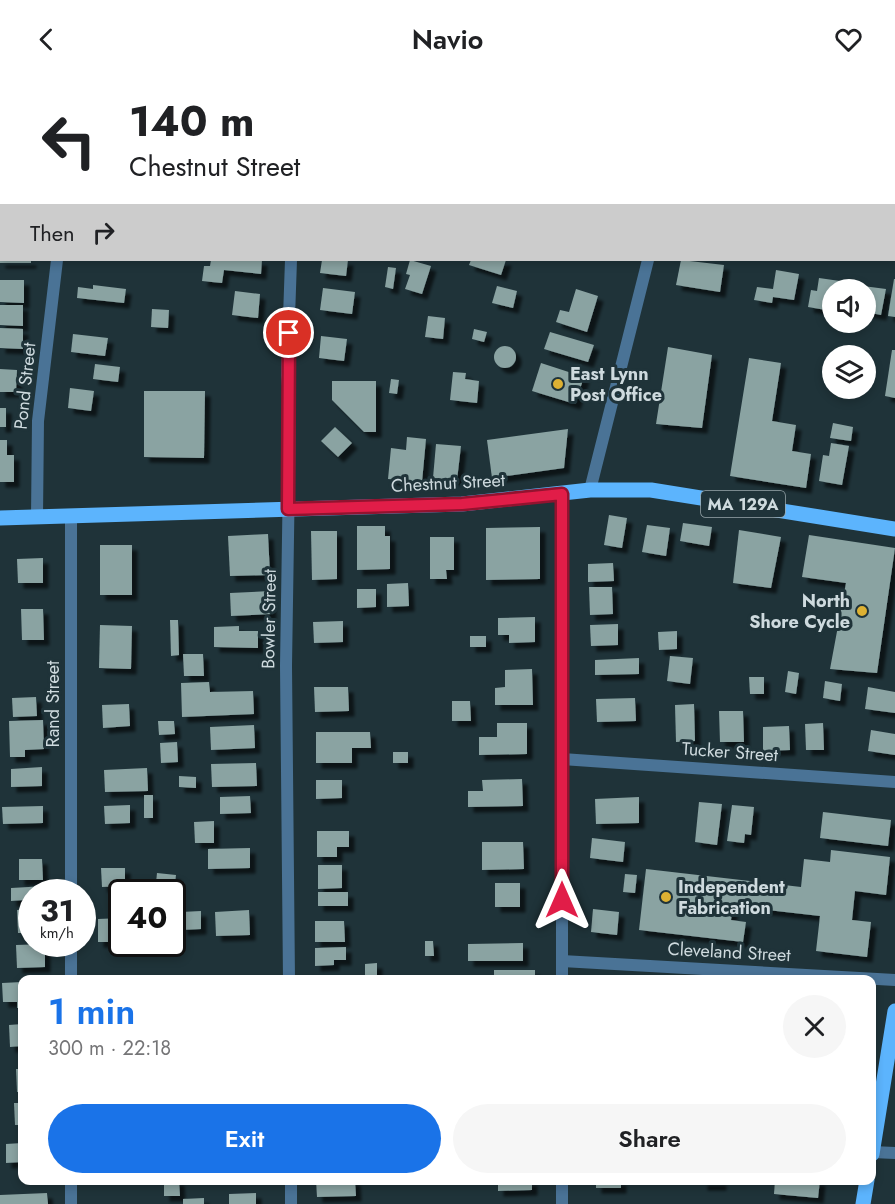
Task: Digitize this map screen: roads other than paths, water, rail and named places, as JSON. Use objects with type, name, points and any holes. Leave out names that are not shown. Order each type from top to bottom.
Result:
[{"type":"main road","name":"Chestnut Street","points":[[0,518],[462,504],[590,490],[651,490],[895,529]]},
{"type":"main road","points":[[876,1128],[895,1011]]},
{"type":"main road","points":[[863,1204],[866,1185]]},
{"type":"street","name":"Pond Street","points":[[37,516],[38,421],[57,261]]},
{"type":"street","name":"Bowler Street","points":[[289,975],[286,678],[290,409],[287,375],[291,261]]},
{"type":"street","points":[[590,490],[648,261]]},
{"type":"street","points":[[562,494],[562,975]]},
{"type":"street","name":"Rand Street","points":[[70,516],[71,879]]},
{"type":"street","name":"Tucker Street","points":[[562,759],[895,782]]},
{"type":"street","points":[[71,957],[71,975]]},
{"type":"street","name":"Cleveland Street","points":[[562,961],[807,975]]},
{"type":"street","name":"Cleveland Street","points":[[876,979],[895,980]]},
{"type":"street","points":[[876,1153],[895,1153]]},
{"type":"street","points":[[71,1185],[71,1204]]},
{"type":"street","points":[[291,1185],[291,1204]]},
{"type":"street","points":[[562,1185],[562,1204]]},
{"type":"place","name":"East Lynn Post Office","points":[[558,384]]},
{"type":"place","name":"North Shore Cycle","points":[[862,611]]},
{"type":"place","name":"Independent Fabrication","points":[[666,897]]}]
